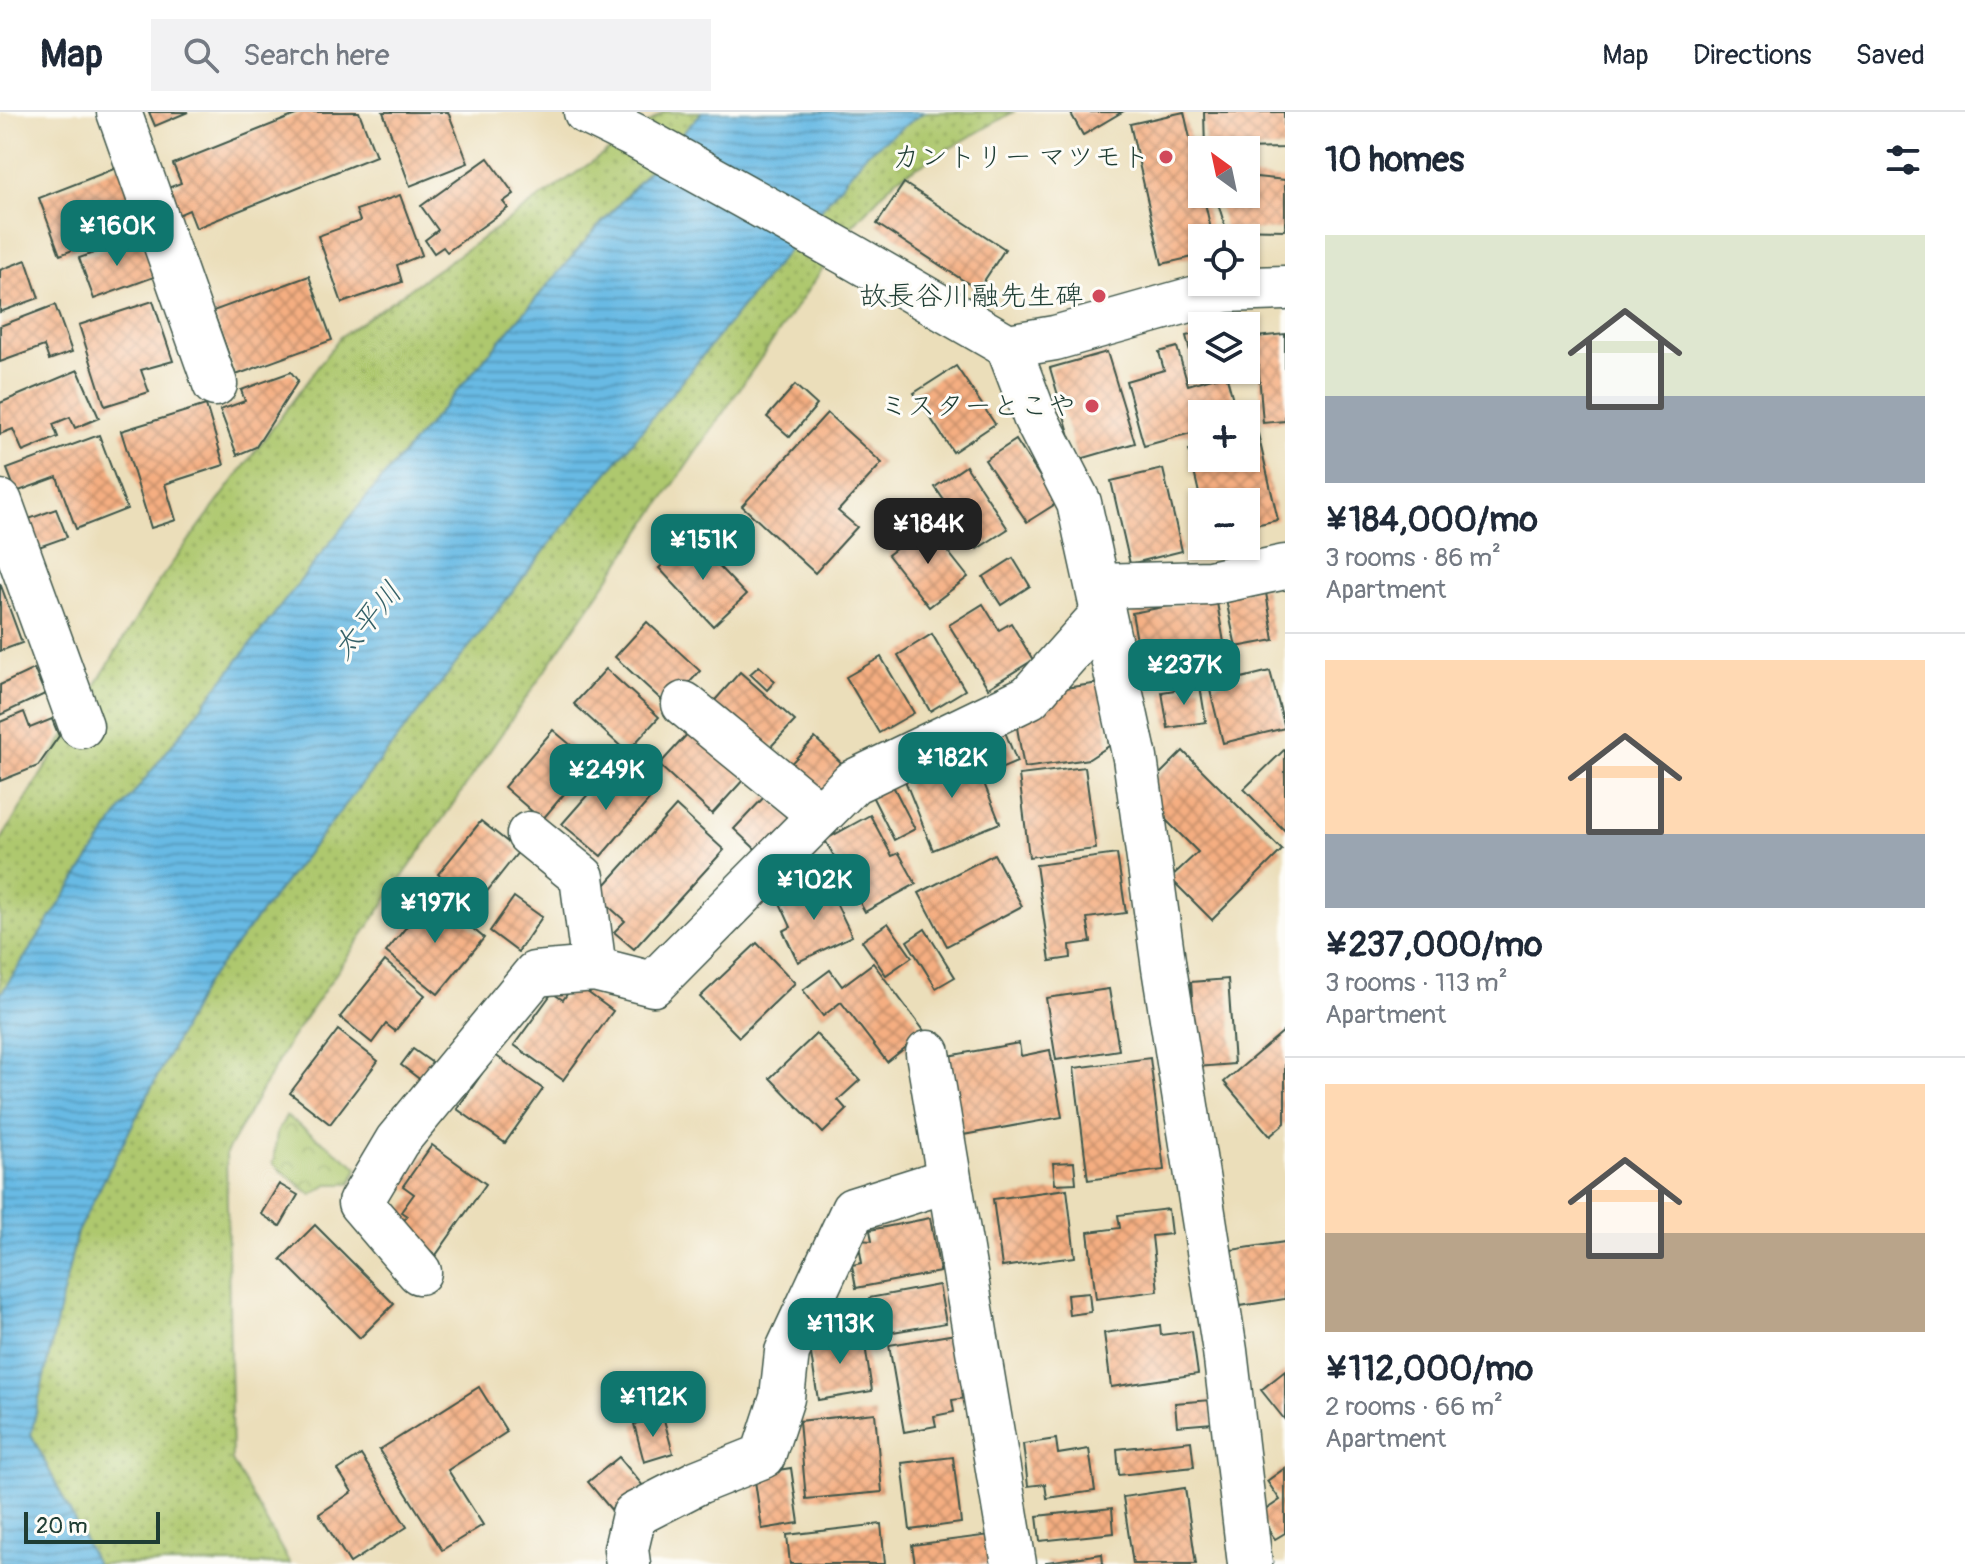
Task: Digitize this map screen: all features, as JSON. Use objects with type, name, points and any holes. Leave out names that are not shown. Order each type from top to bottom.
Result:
[{"type":"street","points":[[119,112],[215,384]]},
{"type":"street","points":[[587,112],[848,254],[1008,346],[1035,417],[1079,503],[1135,758],[1164,968],[1225,1351],[1250,1564]]},
{"type":"street","points":[[1008,346],[1055,338],[1225,290],[1285,288]]},
{"type":"street","points":[[0,502],[81,726]]},
{"type":"street","points":[[419,1272],[360,1203],[397,1141],[535,974],[594,969],[653,984],[853,782],[1029,697],[1101,600],[1210,583],[1285,567]]},
{"type":"street","points":[[684,704],[820,815]]},
{"type":"street","points":[[529,834],[582,877],[594,969]]},
{"type":"street","points":[[928,1053],[1014,1564]]},
{"type":"street","points":[[628,1564],[626,1549],[634,1515],[698,1482],[763,1456],[782,1398],[787,1352],[853,1210],[948,1180]]},
{"type":"street","points":[[1273,1564],[1285,1552]]},
{"type":"green space","points":[[664,112],[702,112],[593,232],[363,501],[124,806],[0,995],[0,842],[159,581],[340,337]]},
{"type":"green space","points":[[924,112],[1013,112],[896,179],[852,226],[290,1040],[226,1153],[232,1461],[290,1564],[96,1564],[31,1434],[77,1232],[205,984],[552,541],[866,154]]},
{"type":"green space","points":[[286,1116],[358,1167],[351,1184],[329,1184],[312,1195],[273,1164],[277,1133]]},
{"type":"water","name":"太平川","points":[[702,112],[924,112],[866,154],[552,541],[205,984],[77,1232],[31,1434],[96,1564],[0,1564],[0,995],[124,806],[363,501],[582,245]]},
{"type":"building","points":[[149,112],[188,112],[155,126]]},
{"type":"building","points":[[303,112],[359,112],[376,156],[196,228],[189,210],[171,218],[160,191],[181,183],[173,164]]},
{"type":"building","points":[[383,112],[448,112],[468,163],[410,186]]},
{"type":"building","points":[[1070,112],[1122,112],[1083,135]]},
{"type":"building","name":"カントリー マツモト","points":[[1184,112],[1190,136],[1188,208],[1206,208],[1210,224],[1188,224],[1188,258],[1162,264],[1130,124]]},
{"type":"building","points":[[1204,112],[1284,112],[1285,148],[1260,149],[1260,136],[1205,136]]},
{"type":"building","points":[[488,158],[514,194],[503,202],[508,208],[447,252],[443,247],[434,253],[425,240],[438,230],[421,206]]},
{"type":"building","points":[[124,165],[143,214],[74,240],[78,248],[60,255],[39,198]]},
{"type":"building","points":[[1260,177],[1285,180],[1285,230],[1260,230],[1260,224],[1224,224],[1219,208],[1260,208]]},
{"type":"building","points":[[904,183],[1005,249],[978,290],[877,224]]},
{"type":"building","points":[[400,195],[422,255],[397,265],[402,282],[342,303],[318,236],[360,221],[356,210]]},
{"type":"building","points":[[140,237],[154,277],[94,299],[79,258]]},
{"type":"building","points":[[26,260],[39,298],[0,312],[0,270]]},
{"type":"building","points":[[309,276],[332,340],[236,375],[213,311]]},
{"type":"building","points":[[153,301],[173,361],[141,370],[149,392],[105,406],[79,325]]},
{"type":"building","points":[[55,305],[72,352],[49,360],[44,346],[0,362],[0,326]]},
{"type":"building","points":[[1285,334],[1285,421],[1263,423],[1260,337]]},
{"type":"building","points":[[1177,347],[1188,385],[1229,384],[1233,400],[1188,400],[1188,434],[1144,446],[1126,381],[1164,370],[1159,352]]},
{"type":"building","name":"ミスターとこや","points":[[1107,352],[1135,443],[1077,460],[1050,368]]},
{"type":"building","points":[[956,366],[995,424],[953,452],[914,393]]},
{"type":"building","points":[[78,370],[99,418],[75,428],[70,417],[53,424],[58,437],[23,452],[13,429],[0,434],[0,403]]},
{"type":"building","points":[[291,372],[298,381],[256,447],[237,455],[220,410],[245,401],[241,390]]},
{"type":"building","points":[[795,385],[817,405],[790,437],[767,417]]},
{"type":"building","points":[[206,405],[224,465],[165,484],[176,520],[151,528],[121,431]]},
{"type":"building","points":[[827,413],[882,463],[838,511],[857,527],[815,573],[742,506]]},
{"type":"building","points":[[99,435],[127,509],[76,529],[57,477],[16,492],[7,469]]},
{"type":"building","points":[[1016,440],[1057,503],[1027,522],[985,460]]},
{"type":"building","points":[[1260,443],[1278,520],[1260,524],[1260,488],[1198,488],[1194,472],[1260,472]]},
{"type":"building","points":[[966,466],[1008,529],[977,549],[935,487]]},
{"type":"building","points":[[1163,469],[1182,551],[1130,564],[1111,481]]},
{"type":"building","points":[[56,509],[67,537],[36,548],[26,520]]},
{"type":"building","points":[[927,525],[968,577],[929,607],[888,555]]},
{"type":"building","points":[[692,538],[746,595],[713,626],[659,568]]},
{"type":"building","points":[[1013,558],[1030,586],[1001,605],[983,577]]},
{"type":"building","points":[[0,583],[22,643],[0,651]]},
{"type":"building","points":[[1265,587],[1274,640],[1236,647],[1225,595]]},
{"type":"building","points":[[1216,597],[1225,648],[1141,663],[1132,613]]},
{"type":"building","points":[[983,604],[999,630],[1011,623],[1033,660],[988,688],[949,625]]},
{"type":"building","points":[[647,622],[700,671],[668,706],[615,657]]},
{"type":"building","points":[[932,634],[965,690],[930,711],[898,655]]},
{"type":"building","points":[[881,657],[914,713],[879,733],[846,677]]},
{"type":"building","points":[[759,666],[775,681],[767,690],[750,674]]},
{"type":"building","points":[[34,669],[45,694],[0,715],[0,685]]},
{"type":"building","points":[[606,669],[659,717],[627,752],[574,704]]},
{"type":"building","points":[[1270,671],[1285,728],[1223,743],[1209,686]]},
{"type":"building","points":[[740,672],[795,721],[762,756],[708,708]]},
{"type":"building","points":[[1100,683],[1109,746],[1089,759],[1024,768],[1015,716],[1051,690]]},
{"type":"building","points":[[1200,686],[1206,722],[1168,728],[1162,692]]},
{"type":"building","points":[[24,712],[30,728],[52,719],[59,736],[38,766],[0,781],[0,722]]},
{"type":"building","points":[[553,730],[591,762],[542,820],[504,787]]},
{"type":"building","points":[[691,730],[745,778],[712,814],[659,765]]},
{"type":"building","points":[[1005,732],[1017,762],[991,773],[979,743]]},
{"type":"building","points":[[815,738],[848,769],[815,803],[783,772]]},
{"type":"building","points":[[1285,749],[1285,831],[1244,789]]},
{"type":"building","points":[[971,751],[1000,823],[933,850],[904,778]]},
{"type":"building","points":[[1183,751],[1282,850],[1212,920],[1170,878],[1198,852],[1154,808],[1155,779]]},
{"type":"building","points":[[612,767],[650,799],[601,856],[562,824]]},
{"type":"building","points":[[1085,767],[1096,849],[1029,857],[1019,775]]},
{"type":"building","points":[[892,784],[915,829],[894,840],[871,794]]},
{"type":"building","points":[[766,795],[799,825],[767,860],[734,829]]},
{"type":"building","points":[[676,806],[724,850],[634,949],[614,932],[625,921],[596,895]]},
{"type":"building","points":[[870,815],[892,856],[899,853],[916,884],[865,912],[825,840]]},
{"type":"building","points":[[481,821],[519,851],[477,904],[438,874]]},
{"type":"building","points":[[994,854],[1022,906],[947,946],[919,893]]},
{"type":"building","points":[[1117,854],[1126,913],[1087,918],[1091,942],[1070,945],[1071,958],[1050,961],[1036,865]]},
{"type":"building","points":[[825,880],[852,936],[798,962],[783,931],[791,927],[780,903]]},
{"type":"building","points":[[432,895],[484,938],[438,994],[386,952]]},
{"type":"building","points":[[514,897],[542,917],[518,952],[490,931]]},
{"type":"building","points":[[888,923],[912,957],[886,975],[862,941]]},
{"type":"building","points":[[925,929],[955,977],[936,988],[907,941]]},
{"type":"building","points":[[757,943],[795,983],[739,1037],[700,997]]},
{"type":"building","points":[[385,961],[425,995],[395,1031],[386,1024],[372,1043],[340,1017]]},
{"type":"building","points":[[873,963],[925,1032],[887,1062],[841,1002],[823,1016],[803,990],[830,970],[842,986]]},
{"type":"building","points":[[1228,979],[1234,1064],[1197,1067],[1191,982]]},
{"type":"building","points":[[575,983],[613,1011],[563,1080],[514,1045],[552,993],[563,1000]]},
{"type":"building","points":[[1109,989],[1119,1050],[1056,1060],[1046,998]]},
{"type":"building","points":[[338,1030],[378,1061],[330,1124],[290,1093]]},
{"type":"building","points":[[1285,1030],[1285,1123],[1270,1136],[1224,1082]]},
{"type":"building","points":[[816,1034],[860,1080],[838,1100],[847,1110],[823,1133],[770,1078]]},
{"type":"building","points":[[1019,1043],[1021,1056],[1050,1050],[1062,1117],[963,1135],[948,1056]]},
{"type":"building","points":[[413,1049],[434,1064],[422,1081],[401,1065]]},
{"type":"building","points":[[495,1055],[543,1089],[505,1143],[457,1109]]},
{"type":"building","points":[[1150,1058],[1164,1170],[1088,1180],[1074,1068]]},
{"type":"building","points":[[432,1145],[486,1184],[436,1255],[399,1228],[407,1216],[401,1212],[414,1194],[403,1186]]},
{"type":"building","points":[[1074,1162],[1076,1183],[1055,1184],[1053,1163]]},
{"type":"building","points":[[279,1184],[298,1195],[280,1226],[261,1214]]},
{"type":"building","points":[[1067,1189],[1075,1257],[1002,1267],[993,1199]]},
{"type":"building","points":[[1168,1209],[1171,1234],[1152,1236],[1158,1291],[1096,1299],[1088,1232],[1120,1228],[1118,1215]]},
{"type":"building","points":[[930,1218],[940,1272],[856,1288],[852,1265],[862,1263],[858,1240],[872,1241],[870,1230]]},
{"type":"building","points":[[315,1225],[394,1304],[360,1338],[281,1259]]},
{"type":"building","points":[[1285,1242],[1285,1299],[1240,1306],[1231,1250]]},
{"type":"building","points":[[939,1285],[946,1323],[875,1335],[869,1298]]},
{"type":"building","points":[[1089,1293],[1091,1312],[1069,1315],[1067,1295]]},
{"type":"building","points":[[1160,1325],[1161,1335],[1192,1331],[1198,1374],[1111,1387],[1104,1333]]},
{"type":"building","points":[[863,1332],[872,1391],[818,1400],[809,1341]]},
{"type":"building","points":[[962,1333],[973,1397],[952,1400],[954,1412],[934,1416],[936,1426],[904,1432],[889,1345]]},
{"type":"building","points":[[1285,1371],[1285,1420],[1261,1390]]},
{"type":"building","points":[[479,1387],[507,1432],[448,1470],[483,1525],[442,1550],[379,1450]]},
{"type":"building","points":[[1211,1400],[1213,1423],[1177,1426],[1175,1403]]},
{"type":"building","points":[[875,1413],[882,1492],[806,1499],[799,1421]]},
{"type":"building","points":[[663,1416],[673,1453],[644,1462],[634,1424]]},
{"type":"building","points":[[1056,1439],[1058,1454],[1089,1449],[1095,1491],[1047,1498],[1045,1484],[1028,1486],[1023,1444]]},
{"type":"building","points":[[1191,1441],[1194,1467],[1119,1475],[1117,1449]]},
{"type":"building","points":[[361,1455],[407,1527],[350,1563],[319,1514],[352,1492],[338,1470]]},
{"type":"building","points":[[619,1457],[644,1487],[613,1512],[588,1482]]},
{"type":"building","points":[[953,1457],[961,1523],[910,1530],[902,1463]]},
{"type":"building","points":[[791,1468],[799,1523],[762,1529],[754,1474]]},
{"type":"building","points":[[1285,1468],[1285,1533],[1275,1539],[1258,1515],[1280,1500],[1267,1481]]},
{"type":"building","points":[[1185,1488],[1196,1564],[1133,1564],[1123,1497]]},
{"type":"building","points":[[1112,1508],[1114,1533],[1040,1541],[1037,1516]]},
{"type":"building","points":[[881,1524],[885,1564],[790,1564],[787,1535]]},
{"type":"building","points":[[990,1535],[994,1564],[915,1564],[912,1545]]},
{"type":"building","points":[[1102,1554],[1103,1564],[1046,1564],[1046,1562]]},
{"type":"place","name":"カントリー マツモト","points":[[1166,157]]},
{"type":"place","name":"故長谷川融先生碑","points":[[1099,296]]},
{"type":"place","name":"ミスターとこや","points":[[1092,406]]}]
